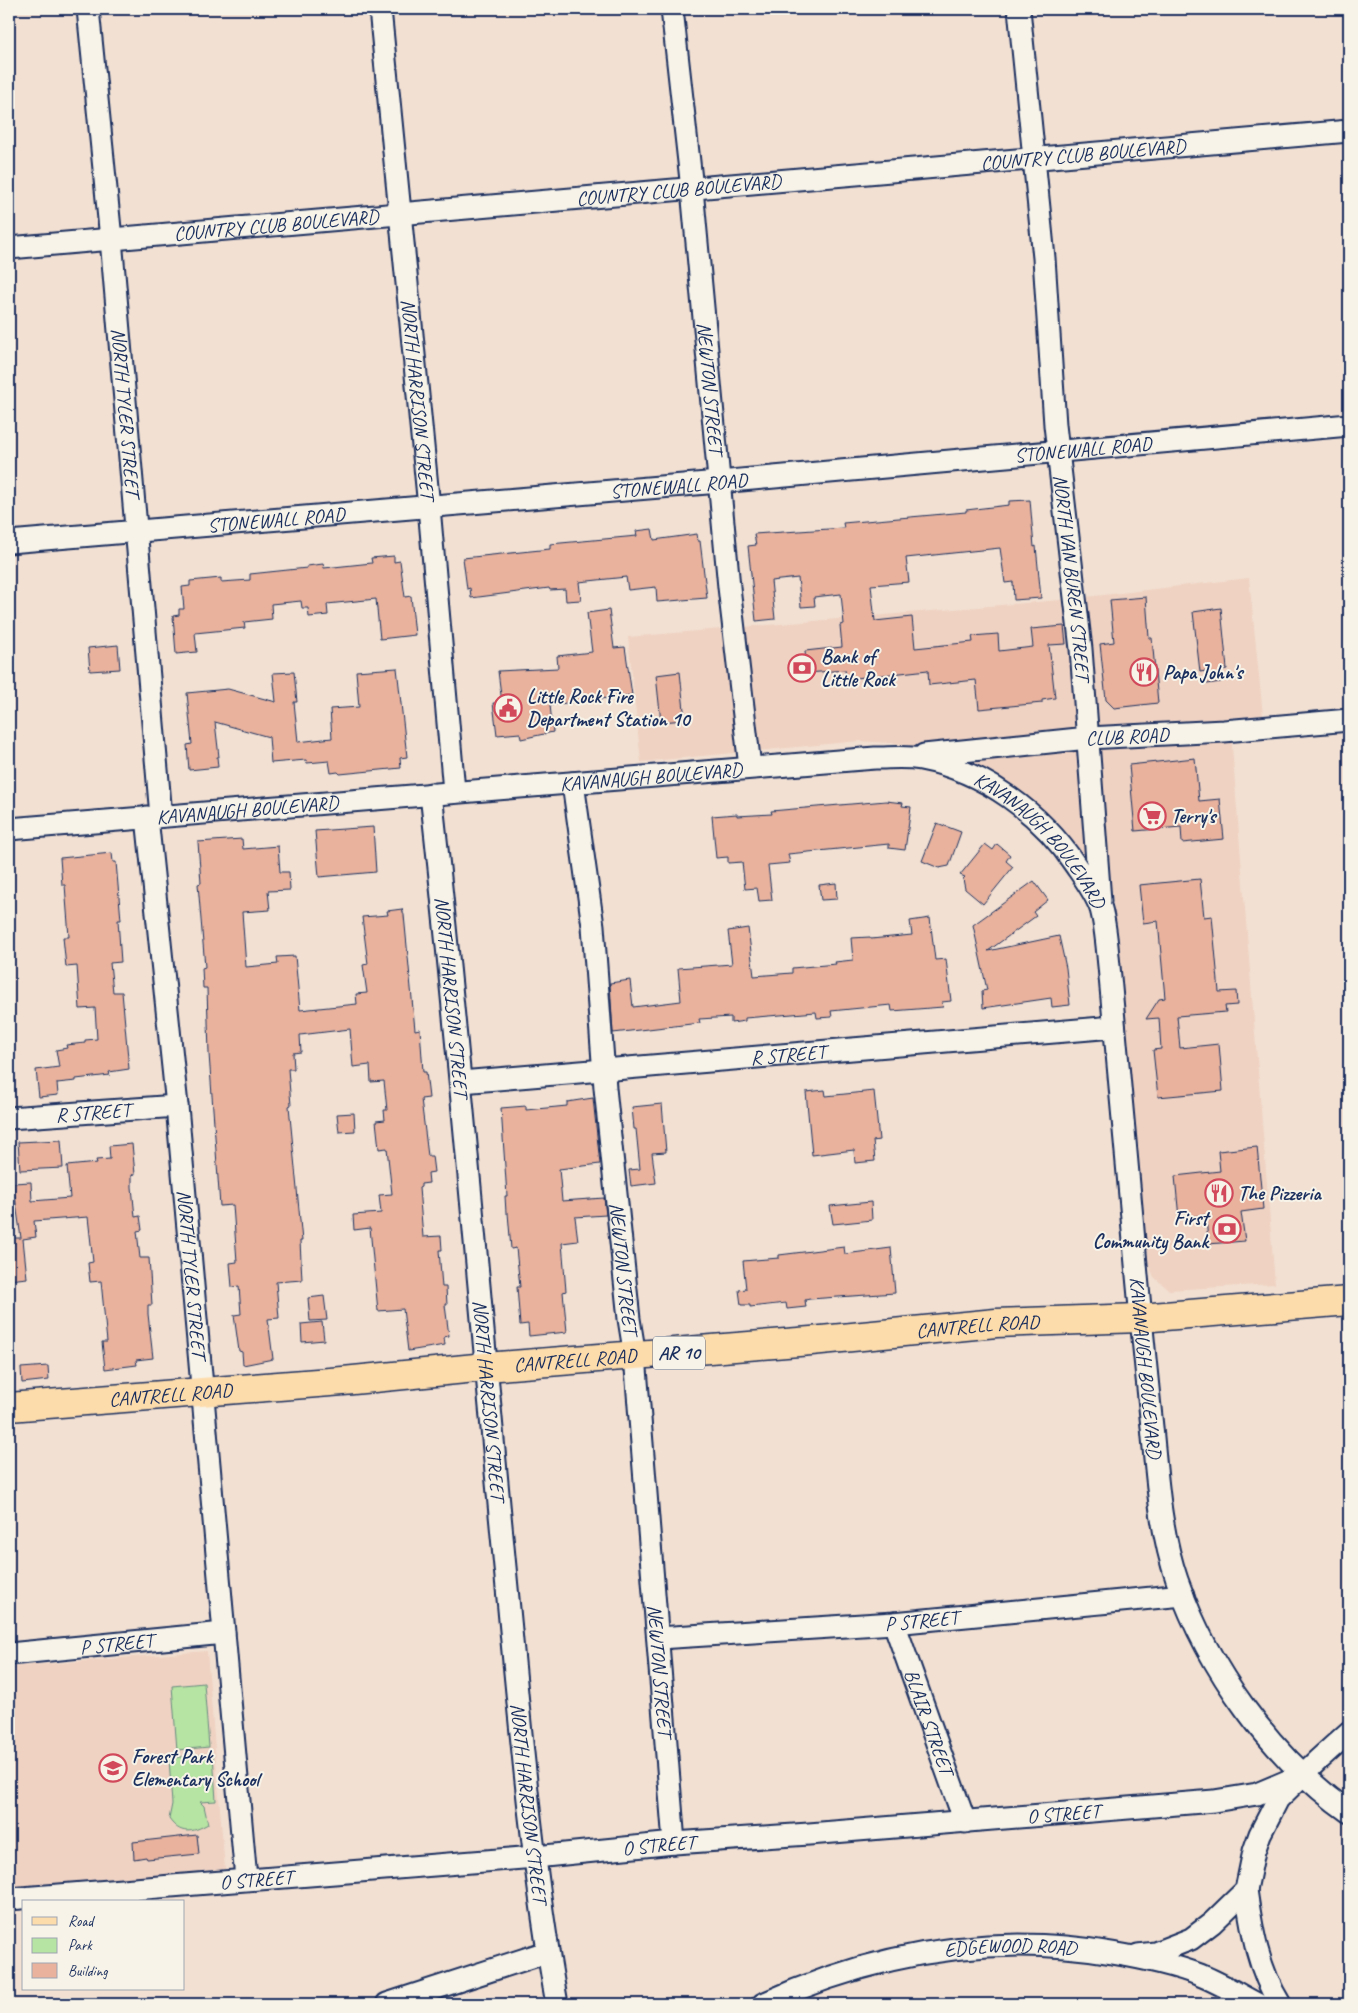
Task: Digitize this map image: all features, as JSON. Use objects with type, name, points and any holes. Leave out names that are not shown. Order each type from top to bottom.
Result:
[{"type":"main road","name":"CANTRELL ROAD","points":[[9,1407],[343,1381],[996,1323],[1140,1318],[1349,1301]]},
{"type":"street","name":"NORTH TYLER STREET","points":[[88,9],[111,239],[136,532],[154,816],[177,1106],[246,1880]]},
{"type":"street","name":"NORTH HARRISON STREET","points":[[380,9],[429,508],[454,792]]},
{"type":"street","name":"NEWTON STREET","points":[[672,9],[692,189],[729,587],[750,767]]},
{"type":"street","name":"NORTH VAN BUREN STREET","points":[[1020,9],[1035,158],[1055,425],[1081,649],[1100,909]]},
{"type":"street","name":"COUNTRY CLUB BOULEVARD","points":[[9,248],[1349,131]]},
{"type":"street","name":"STONEWALL ROAD","points":[[9,542],[429,508],[1349,425]]},
{"type":"street","name":"CLUB ROAD","points":[[905,758],[1088,738],[1224,731],[1349,720]]},
{"type":"street","name":"KAVANAUGH BOULEVARD","points":[[9,829],[875,758],[920,759],[946,766],[972,777],[1011,798],[1045,827],[1068,854],[1087,883],[1100,909],[1110,966],[1140,1318],[1158,1490],[1166,1539],[1183,1596],[1200,1636],[1235,1695],[1269,1738],[1304,1774],[1329,1798],[1349,1812]]},
{"type":"street","name":"NEWTON STREET","points":[[573,783],[593,926],[603,1071],[634,1356],[674,1843]]},
{"type":"street","name":"NORTH HARRISON STREET","points":[[431,794],[461,1082],[524,1765],[547,1952],[557,2004]]},
{"type":"street","name":"R STREET","points":[[461,1082],[1114,1027]]},
{"type":"street","name":"R STREET","points":[[9,1118],[177,1106]]},
{"type":"street","name":"P STREET","points":[[658,1638],[894,1623],[1183,1596]]},
{"type":"street","name":"BLAIR STREET","points":[[894,1623],[965,1822]]},
{"type":"street","name":"P STREET","points":[[9,1654],[224,1633]]},
{"type":"street","points":[[1280,2004],[1272,1991],[1259,1960],[1253,1937],[1246,1890],[1254,1852],[1274,1806],[1284,1793],[1349,1732]]},
{"type":"street","name":"O STREET","points":[[9,1899],[535,1857],[674,1843],[965,1822],[1243,1798],[1277,1787],[1304,1774]]},
{"type":"street","points":[[1131,1956],[1155,1953],[1191,1939],[1212,1923],[1246,1890]]},
{"type":"street","name":"EDGEWOOD ROAD","points":[[763,2004],[821,1980],[881,1961],[935,1950],[990,1944],[1066,1946],[1131,1956],[1201,1975],[1224,1985],[1257,2004]]},
{"type":"street","points":[[387,2004],[547,1952]]},
{"type":"shaded area","points":[[1249,578],[1263,715],[1231,718],[1232,746],[1275,1284],[1169,1290],[1154,1277],[1149,1265],[1112,890],[1056,820],[1017,789],[974,765],[904,744],[859,741],[641,762],[628,637],[1060,600]]},
{"type":"shaded area","name":"Forest Park Elementary School","points":[[207,1651],[225,1869],[9,1888],[9,1667]]},
{"type":"green space","points":[[204,1683],[209,1747],[177,1750],[172,1686]]},
{"type":"green space","points":[[213,1754],[216,1801],[200,1802],[204,1806],[208,1824],[192,1831],[177,1828],[169,1819],[172,1804],[169,1758]]},
{"type":"building","points":[[1030,500],[1041,598],[1014,600],[1013,582],[1005,583],[1000,548],[906,558],[909,582],[871,585],[875,621],[912,617],[915,648],[973,642],[972,636],[998,634],[999,651],[1033,647],[1031,629],[1064,626],[1066,644],[1049,645],[1055,698],[1042,700],[1042,703],[979,709],[976,680],[929,685],[928,670],[846,679],[845,670],[807,673],[805,651],[842,647],[840,625],[844,624],[841,594],[814,597],[815,606],[801,607],[798,578],[771,581],[775,619],[756,621],[748,546],[756,545],[754,534],[844,528],[843,523],[966,512],[966,510],[1009,505],[1009,501]]},
{"type":"building","points":[[652,529],[654,540],[697,534],[698,541],[700,541],[707,598],[657,602],[656,587],[628,590],[626,577],[579,582],[581,600],[566,601],[565,589],[550,590],[549,588],[471,598],[470,588],[467,589],[463,558],[550,549],[550,544],[637,536],[636,531]]},
{"type":"building","points":[[394,556],[394,562],[400,561],[405,597],[411,596],[415,635],[380,639],[376,599],[327,604],[328,615],[309,617],[308,608],[302,608],[301,601],[271,604],[272,619],[244,622],[245,628],[195,633],[197,652],[176,654],[173,616],[179,615],[179,609],[184,609],[182,587],[190,586],[190,581],[221,578],[221,582],[250,580],[250,574],[307,568],[307,566],[323,564],[324,568],[372,563],[371,558]]},
{"type":"building","points":[[1146,597],[1149,638],[1152,638],[1158,703],[1114,708],[1106,700],[1100,644],[1114,642],[1110,600]]},
{"type":"building","points":[[1221,608],[1227,669],[1220,670],[1221,682],[1207,684],[1206,671],[1200,672],[1193,612]]},
{"type":"building","points":[[609,610],[614,648],[625,647],[632,695],[550,705],[553,732],[521,739],[520,733],[497,735],[493,703],[502,703],[498,671],[558,668],[557,656],[592,652],[587,613]]},
{"type":"building","points":[[118,645],[120,669],[90,671],[88,648]]},
{"type":"building","points":[[397,668],[407,757],[400,758],[401,768],[340,774],[338,772],[331,773],[329,761],[307,763],[306,760],[271,763],[269,737],[215,722],[219,757],[217,757],[218,767],[189,770],[187,745],[192,744],[187,693],[228,689],[276,702],[273,673],[294,672],[297,702],[294,702],[298,742],[332,738],[330,709],[359,707],[356,671]]},
{"type":"building","points":[[680,672],[685,720],[661,722],[656,675]]},
{"type":"building","points":[[1195,758],[1199,801],[1220,799],[1224,839],[1182,843],[1181,827],[1135,831],[1129,765]]},
{"type":"building","points":[[886,801],[903,803],[902,806],[911,807],[905,850],[889,848],[889,844],[788,854],[790,863],[768,865],[772,900],[759,901],[757,888],[745,889],[742,862],[728,863],[728,857],[716,858],[712,816],[772,814],[771,811]]},
{"type":"building","points":[[937,823],[961,832],[949,866],[939,868],[922,861]]},
{"type":"building","points":[[373,827],[376,872],[319,877],[315,831]]},
{"type":"building","points":[[242,839],[243,849],[278,846],[280,872],[289,872],[290,890],[268,891],[270,910],[242,912],[246,967],[278,964],[277,957],[295,956],[300,1010],[357,1004],[356,994],[367,993],[363,965],[368,964],[362,917],[388,915],[387,911],[402,909],[415,1030],[420,1029],[423,1072],[426,1072],[429,1098],[421,1099],[428,1156],[432,1156],[434,1172],[428,1173],[429,1183],[421,1184],[419,1188],[423,1237],[441,1236],[442,1250],[439,1250],[442,1287],[446,1287],[447,1305],[445,1305],[449,1336],[444,1337],[445,1345],[408,1351],[403,1309],[378,1311],[370,1228],[354,1230],[353,1215],[381,1213],[379,1195],[392,1194],[387,1148],[379,1149],[376,1121],[385,1120],[384,1110],[387,1110],[384,1081],[371,1082],[370,1065],[353,1067],[350,1029],[300,1035],[301,1052],[293,1053],[294,1069],[288,1069],[291,1105],[289,1106],[302,1241],[300,1241],[302,1280],[276,1282],[279,1318],[268,1319],[273,1359],[243,1365],[234,1315],[241,1314],[239,1286],[232,1287],[230,1263],[237,1262],[233,1205],[220,1206],[209,1054],[207,988],[203,988],[202,968],[205,967],[198,884],[201,883],[198,842]]},
{"type":"building","points":[[985,844],[993,850],[997,844],[1010,855],[1006,861],[1013,867],[983,904],[965,889],[963,879],[965,877],[960,875]]},
{"type":"building","points":[[112,853],[113,862],[116,862],[121,920],[118,920],[121,962],[110,963],[113,992],[122,992],[129,1069],[109,1072],[110,1075],[57,1083],[58,1095],[39,1097],[36,1070],[59,1067],[56,1050],[67,1048],[66,1045],[85,1043],[85,1040],[97,1039],[95,1008],[80,1009],[77,966],[66,967],[63,937],[69,937],[65,885],[62,885],[60,858]]},
{"type":"building","points":[[1200,879],[1204,917],[1212,916],[1219,992],[1236,991],[1237,1005],[1225,1006],[1226,1012],[1177,1016],[1180,1048],[1219,1044],[1223,1091],[1158,1097],[1153,1050],[1161,1049],[1159,1018],[1146,1019],[1159,999],[1165,998],[1158,921],[1143,923],[1139,885]]},
{"type":"building","points":[[1034,881],[1048,900],[1033,912],[1036,916],[988,951],[1059,936],[1066,968],[1070,1005],[1052,1007],[1051,998],[983,1008],[982,991],[987,990],[973,925]]},
{"type":"building","points":[[836,883],[837,899],[821,900],[819,885]]},
{"type":"building","points":[[930,918],[935,960],[946,959],[951,1001],[942,1002],[943,1007],[892,1011],[891,1005],[831,1011],[832,1017],[817,1018],[816,1012],[745,1018],[745,1021],[731,1023],[731,1017],[699,1019],[700,1023],[613,1033],[610,983],[630,980],[633,1007],[681,1001],[678,968],[732,964],[728,931],[748,928],[754,976],[792,973],[792,968],[836,964],[835,962],[853,960],[851,938],[870,937],[871,939],[912,935],[910,921]]},
{"type":"building","points":[[825,1090],[826,1096],[874,1091],[879,1140],[873,1141],[875,1161],[855,1163],[854,1150],[812,1155],[806,1092]]},
{"type":"building","points":[[593,1098],[600,1164],[559,1169],[562,1201],[604,1198],[606,1215],[575,1217],[578,1241],[562,1243],[566,1291],[563,1292],[567,1332],[529,1336],[528,1324],[520,1325],[517,1287],[520,1287],[516,1248],[511,1249],[508,1213],[506,1213],[505,1196],[507,1196],[501,1108],[526,1106],[526,1110],[567,1106],[567,1102]]},
{"type":"building","points":[[662,1104],[666,1152],[652,1153],[656,1183],[631,1186],[629,1170],[640,1169],[632,1107]]},
{"type":"building","points":[[354,1113],[355,1131],[339,1132],[337,1114]]},
{"type":"building","points":[[61,1140],[63,1168],[20,1170],[18,1142]]},
{"type":"building","points":[[132,1144],[135,1174],[132,1175],[132,1187],[135,1217],[140,1216],[142,1230],[137,1231],[140,1258],[149,1258],[152,1305],[148,1305],[148,1314],[153,1358],[136,1360],[137,1365],[105,1369],[102,1342],[107,1342],[101,1281],[90,1282],[88,1263],[93,1262],[88,1217],[34,1221],[36,1237],[23,1239],[27,1278],[9,1280],[9,1238],[21,1238],[13,1183],[31,1182],[32,1201],[70,1198],[67,1166],[97,1163],[96,1160],[110,1159],[109,1146]]},
{"type":"building","name":"The Pizzeria","points":[[1257,1147],[1263,1209],[1241,1212],[1245,1241],[1208,1244],[1206,1215],[1179,1218],[1175,1176],[1220,1171],[1218,1151]]},
{"type":"building","points":[[871,1202],[872,1220],[833,1224],[830,1206]]},
{"type":"building","points":[[844,1247],[845,1254],[891,1248],[895,1293],[810,1299],[805,1300],[806,1307],[787,1309],[786,1303],[750,1307],[750,1305],[741,1305],[739,1290],[746,1289],[743,1261],[779,1258],[779,1255]]},
{"type":"building","points":[[324,1296],[327,1320],[310,1321],[308,1298]]},
{"type":"building","points":[[322,1322],[324,1340],[302,1342],[301,1324]]},
{"type":"building","points":[[48,1366],[49,1380],[22,1383],[21,1368]]},
{"type":"building","points":[[197,1835],[199,1854],[134,1859],[133,1842]]},
{"type":"place","name":"Bank of Little Rock","points":[[802,668]]},
{"type":"place","name":"Papa John's","points":[[1144,672]]},
{"type":"place","name":"Little Rock Fire Department Station 10","points":[[508,708]]},
{"type":"place","name":"Terry's","points":[[1152,816]]},
{"type":"place","name":"The Pizzeria","points":[[1219,1193]]},
{"type":"place","name":"First Community Bank","points":[[1227,1229]]},
{"type":"place","name":"Forest Park Elementary School","points":[[113,1768]]}]
